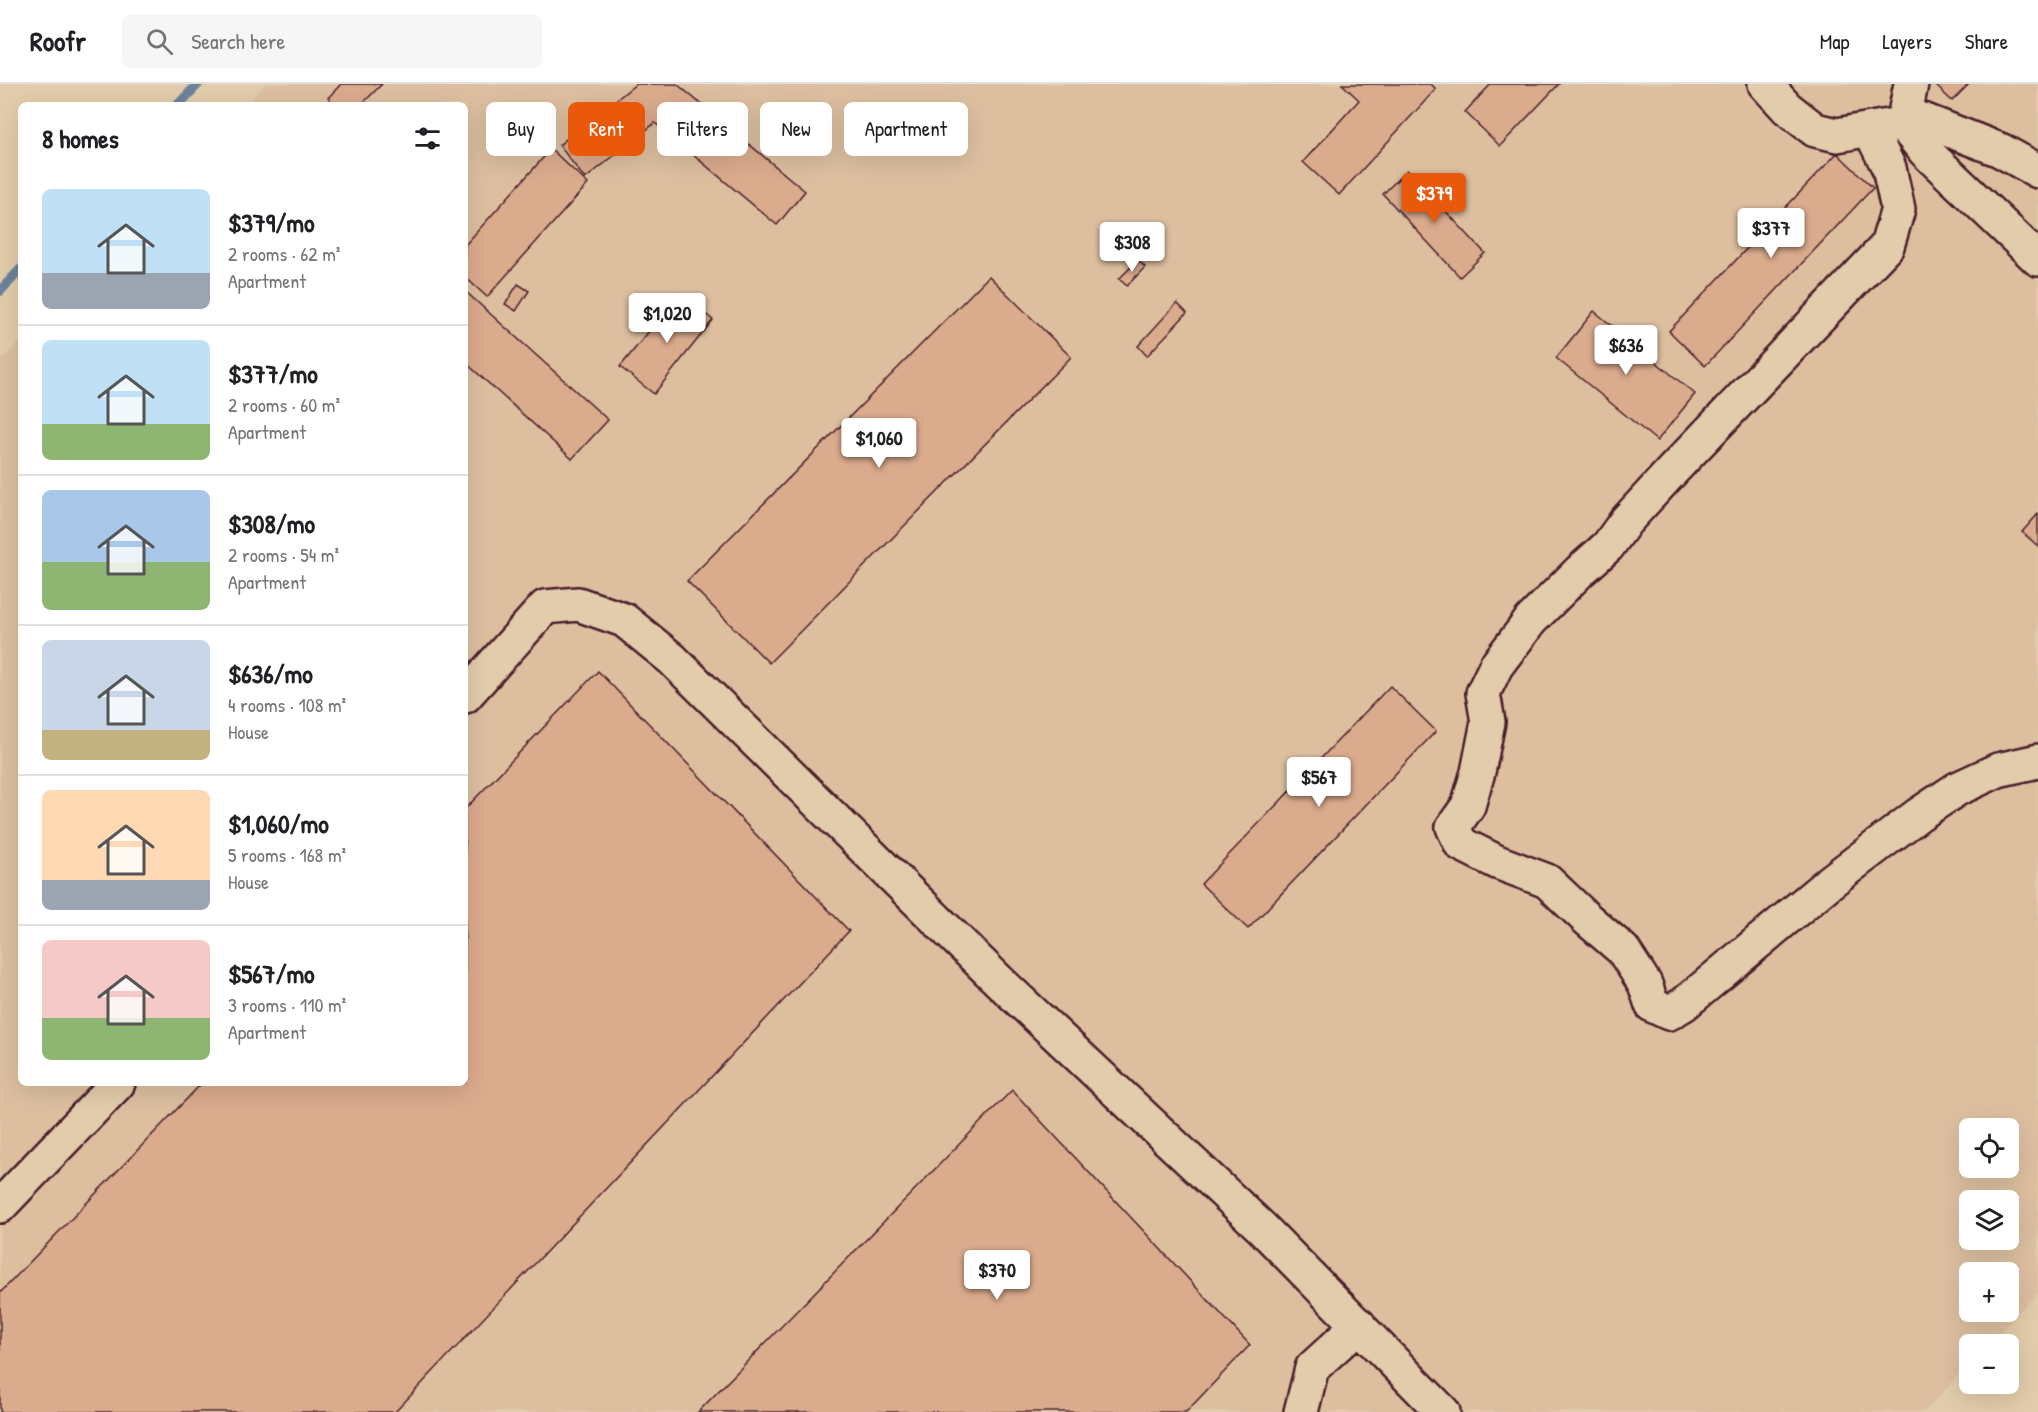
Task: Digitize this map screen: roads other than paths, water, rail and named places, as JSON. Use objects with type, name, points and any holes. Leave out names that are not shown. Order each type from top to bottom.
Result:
[{"type":"lane","points":[[1765,84],[1787,108],[1815,130],[1837,135],[1923,120],[2000,150],[2038,171]]},
{"type":"lane","points":[[1903,124],[1911,84]]},
{"type":"lane","points":[[1903,124],[1925,151],[2038,259]]},
{"type":"lane","points":[[1870,130],[1889,168],[1898,208],[1887,246],[1672,471],[1626,521],[1608,546],[1531,620],[1496,666],[1483,693],[1488,722],[1478,772],[1468,806],[1453,827],[1461,844],[1497,862],[1547,881],[1623,950],[1645,984],[1652,1005],[1669,1013],[1684,1004],[1830,882],[1918,815],[1957,789],[1998,770],[2038,761]]},
{"type":"lane","points":[[468,693],[545,607],[578,604],[624,620],[672,659],[1000,982],[1262,1228],[1443,1412]]},
{"type":"lane","points":[[0,1206],[115,1086]]},
{"type":"lane","points":[[1300,1412],[1312,1368],[1359,1325]]},
{"type":"waterway","points":[[181,102],[198,84]]},
{"type":"waterway","points":[[0,291],[18,272]]}]
